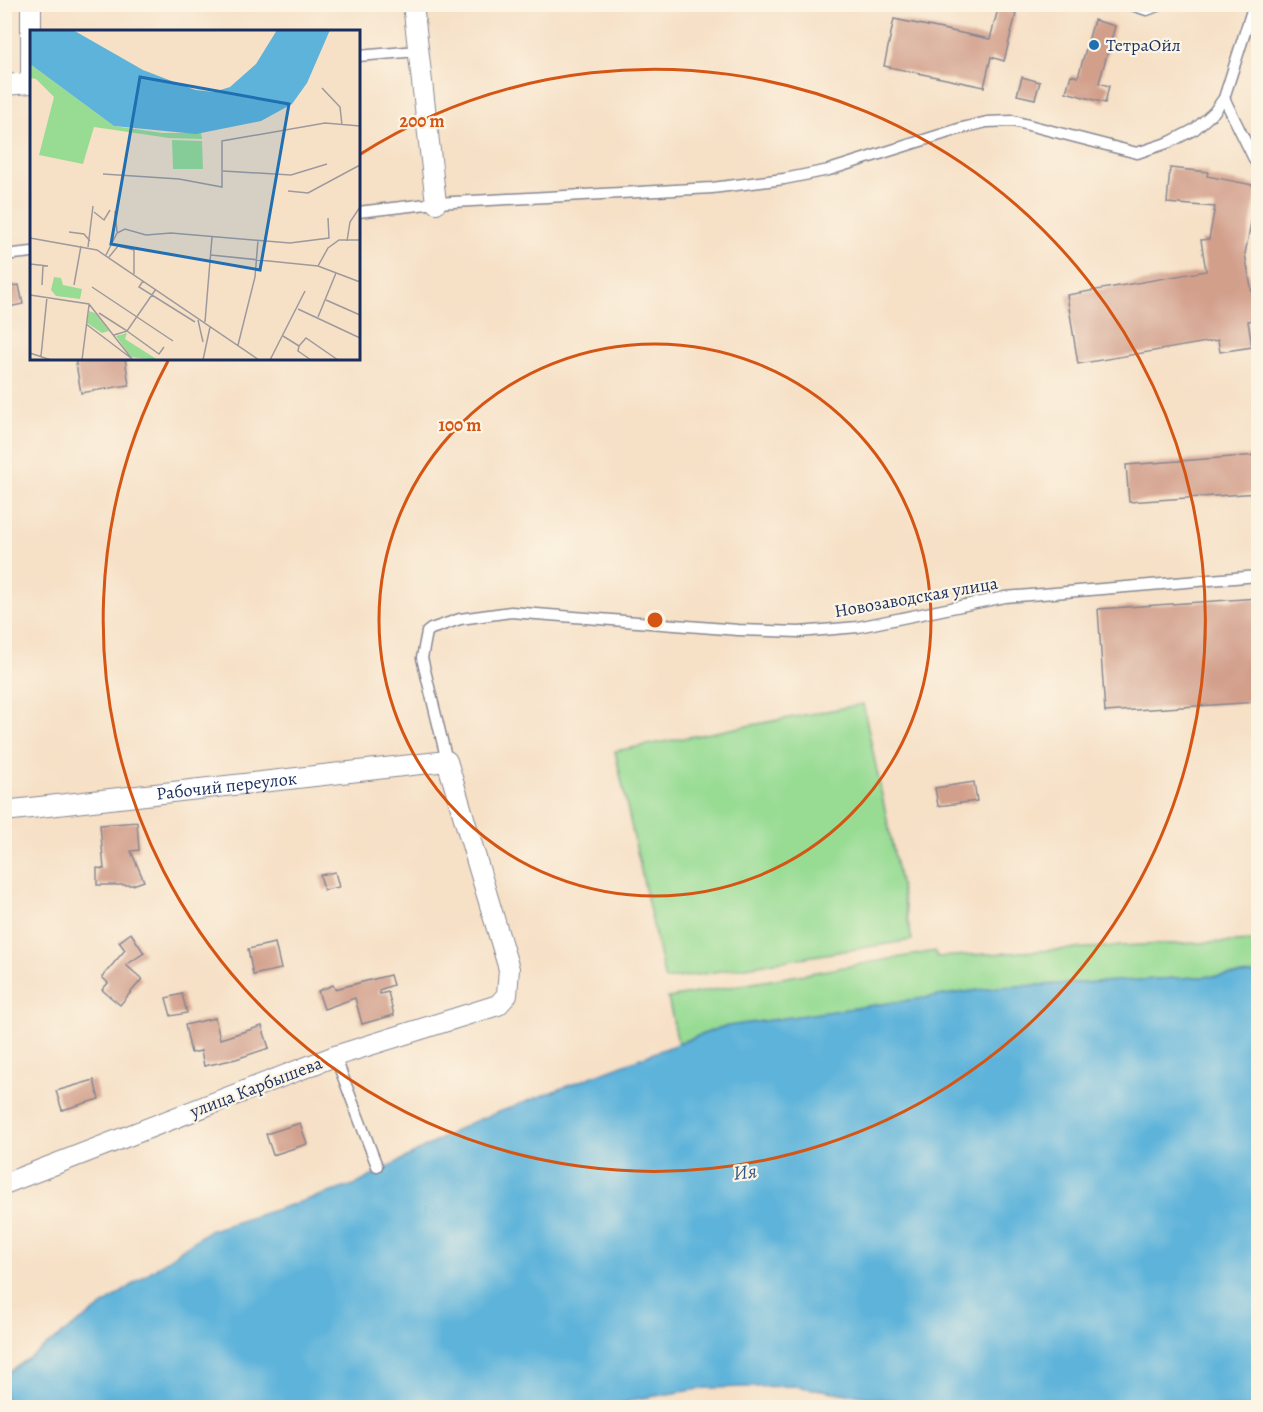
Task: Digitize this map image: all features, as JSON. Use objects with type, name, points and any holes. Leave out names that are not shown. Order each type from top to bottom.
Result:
[{"type":"street","points":[[31,4],[31,30]]},
{"type":"street","points":[[413,4],[436,203]]},
{"type":"street","points":[[4,85],[30,83]]},
{"type":"street","name":"Рабочий переулок","points":[[4,811],[447,761]]},
{"type":"street","name":"улица Карбышева","points":[[4,1184],[335,1056],[498,1005],[507,995],[509,969],[447,761]]},
{"type":"lane","points":[[1129,4],[1147,10],[1162,4]]},
{"type":"lane","points":[[360,212],[436,203],[712,188],[784,180],[829,170],[987,122],[1013,121],[1137,153],[1170,142],[1195,129],[1214,112],[1224,98],[1254,4]]},
{"type":"lane","points":[[360,56],[418,51]]},
{"type":"lane","points":[[1224,98],[1258,167]]},
{"type":"lane","points":[[4,255],[30,252]]},
{"type":"lane","name":"Новозаводская улица","points":[[447,761],[422,658],[427,632],[460,619],[511,612],[738,630],[799,632],[858,627],[1005,597],[1258,576]]},
{"type":"lane","points":[[335,1056],[377,1166]]},
{"type":"green space","points":[[863,704],[912,940],[665,980],[615,751]]},
{"type":"green space","points":[[1258,941],[1258,974],[1000,987],[722,1027],[678,1043],[668,998],[935,951],[937,957],[1141,945]]},
{"type":"water","name":"Ия","points":[[1258,974],[1258,1407],[941,1408],[794,1386],[706,1388],[636,1399],[609,1408],[5,1407],[5,1375],[208,1231],[357,1184],[470,1123],[722,1027],[1000,987]]},
{"type":"building","points":[[998,9],[1016,14],[1004,61],[991,57],[984,87],[884,66],[894,19],[990,39]]},
{"type":"building","points":[[1094,20],[1115,26],[1099,83],[1109,86],[1105,103],[1066,92],[1071,75],[1078,77]]},
{"type":"building","points":[[1022,77],[1040,82],[1035,99],[1017,95]]},
{"type":"building","points":[[1170,168],[1208,172],[1207,176],[1258,186],[1245,254],[1253,299],[1258,298],[1258,319],[1248,321],[1252,347],[1220,352],[1218,340],[1078,364],[1067,295],[1206,271],[1201,240],[1209,239],[1215,207],[1167,203]]},
{"type":"building","points":[[19,285],[23,304],[4,308],[4,287]]},
{"type":"building","points":[[75,360],[125,360],[129,385],[81,393]]},
{"type":"building","points":[[1258,455],[1258,493],[1129,502],[1126,465]]},
{"type":"building","points":[[1258,598],[1258,702],[1105,712],[1098,609]]},
{"type":"building","points":[[974,782],[977,801],[938,806],[935,788]]},
{"type":"building","points":[[137,822],[139,850],[131,851],[144,881],[133,885],[97,885],[97,868],[104,869],[100,825]]},
{"type":"building","points":[[335,872],[339,887],[324,890],[320,875]]},
{"type":"building","points":[[131,933],[144,953],[126,965],[142,979],[120,1005],[102,990],[108,983],[102,977],[125,950],[119,942]]},
{"type":"building","points":[[275,943],[281,969],[253,975],[248,949]]},
{"type":"building","points":[[390,975],[393,985],[379,990],[380,994],[388,992],[394,1015],[362,1024],[355,998],[324,1009],[318,991],[333,985],[335,989]]},
{"type":"building","points":[[182,994],[187,1013],[171,1016],[166,998]]},
{"type":"building","points":[[215,1018],[220,1039],[262,1026],[269,1048],[204,1066],[201,1051],[191,1053],[185,1025]]},
{"type":"building","points":[[94,1080],[99,1099],[62,1110],[56,1091]]},
{"type":"building","points":[[300,1123],[307,1144],[273,1155],[266,1134]]},
{"type":"place","name":"ТетраОйл","points":[[1094,45]]}]
